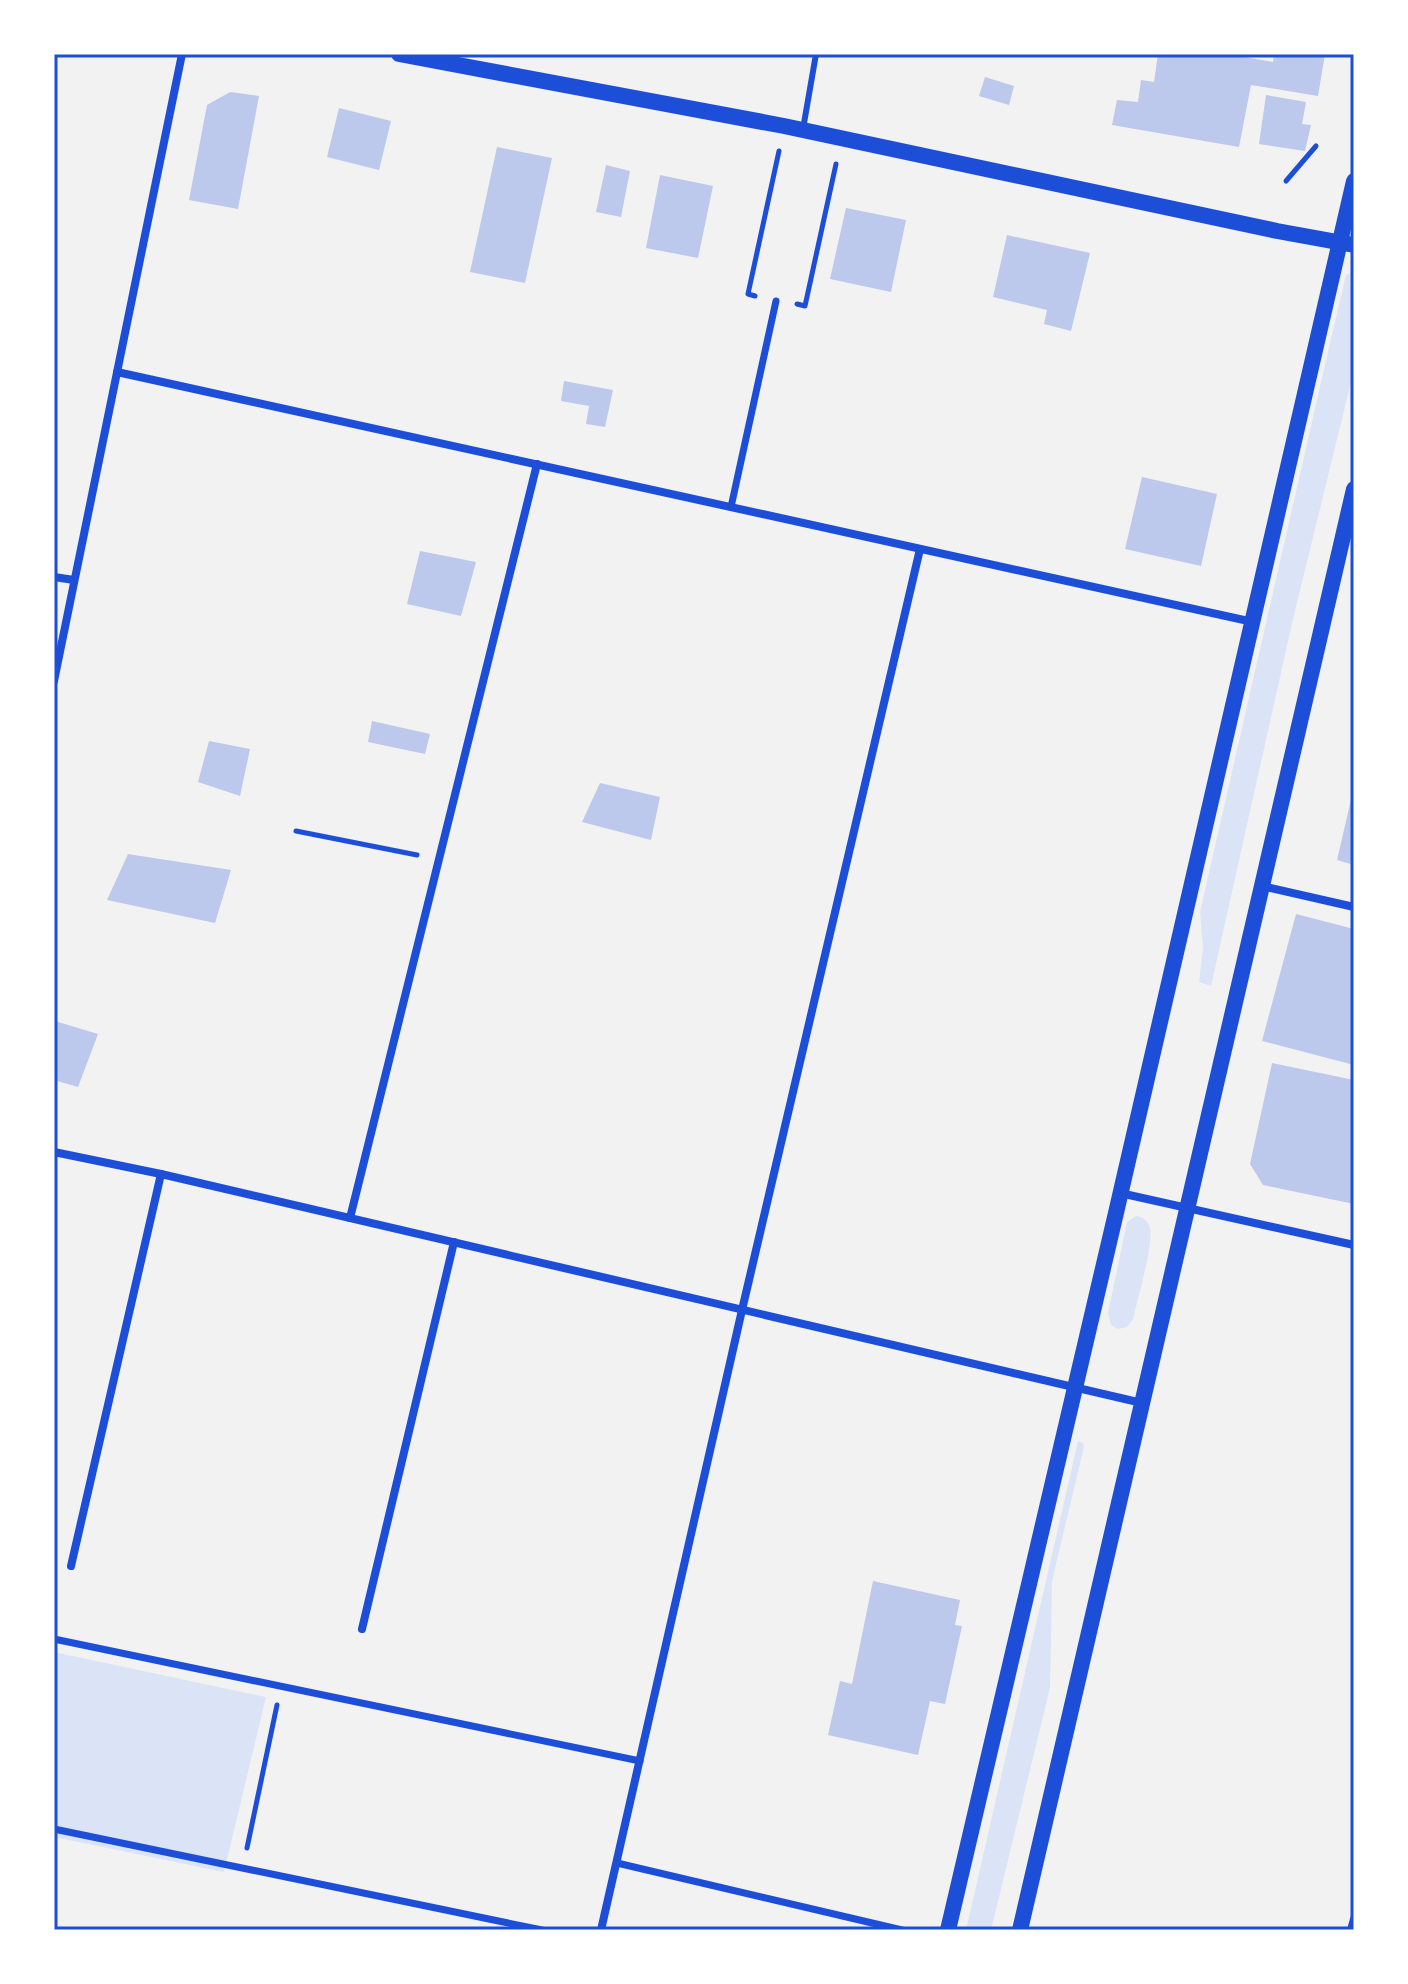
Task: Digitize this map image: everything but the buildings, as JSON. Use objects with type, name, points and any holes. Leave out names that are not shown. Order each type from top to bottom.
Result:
[{"type":"main road","points":[[399,54],[784,126],[1277,231],[1347,243]]},
{"type":"main road","points":[[948,1930],[1119,1193],[1174,972],[1253,622],[1347,243],[1354,181]]},
{"type":"main road","points":[[1020,1930],[1354,489]]},
{"type":"street","points":[[54,681],[182,54]]},
{"type":"street","points":[[731,507],[776,301]]},
{"type":"street","points":[[117,372],[1253,622]]},
{"type":"street","points":[[350,1218],[537,464]]},
{"type":"street","points":[[601,1930],[920,549]]},
{"type":"street","points":[[54,577],[74,580]]},
{"type":"street","points":[[1262,886],[1354,907]]},
{"type":"street","points":[[54,1152],[161,1174],[1142,1403]]},
{"type":"street","points":[[71,1566],[161,1174]]},
{"type":"street","points":[[1119,1193],[1354,1245]]},
{"type":"street","points":[[362,1629],[454,1242]]},
{"type":"street","points":[[54,1639],[640,1761]]},
{"type":"street","points":[[54,1829],[542,1930]]},
{"type":"street","points":[[617,1863],[902,1930]]},
{"type":"street","points":[[1351,1930],[1354,1919]]},
{"type":"lane","points":[[803,130],[816,54]]},
{"type":"path","points":[[784,126],[748,294],[776,301],[805,306],[842,138]]},
{"type":"path","points":[[1286,181],[1316,146]]},
{"type":"path","points":[[296,831],[439,859]]},
{"type":"path","points":[[242,1868],[281,1686]]},
{"type":"shaded area","points":[[1354,272],[1354,370],[1293,619],[1211,986],[1199,982],[1203,948],[1200,912],[1346,275]]},
{"type":"shaded area","points":[[1136,1216],[1145,1219],[1149,1225],[1150,1246],[1133,1319],[1127,1327],[1118,1329],[1111,1325],[1108,1313],[1127,1222]]},
{"type":"shaded area","points":[[1078,1441],[1084,1447],[1052,1581],[1050,1688],[991,1930],[966,1930]]},
{"type":"shaded area","points":[[54,1652],[266,1697],[224,1872],[54,1837]]}]
